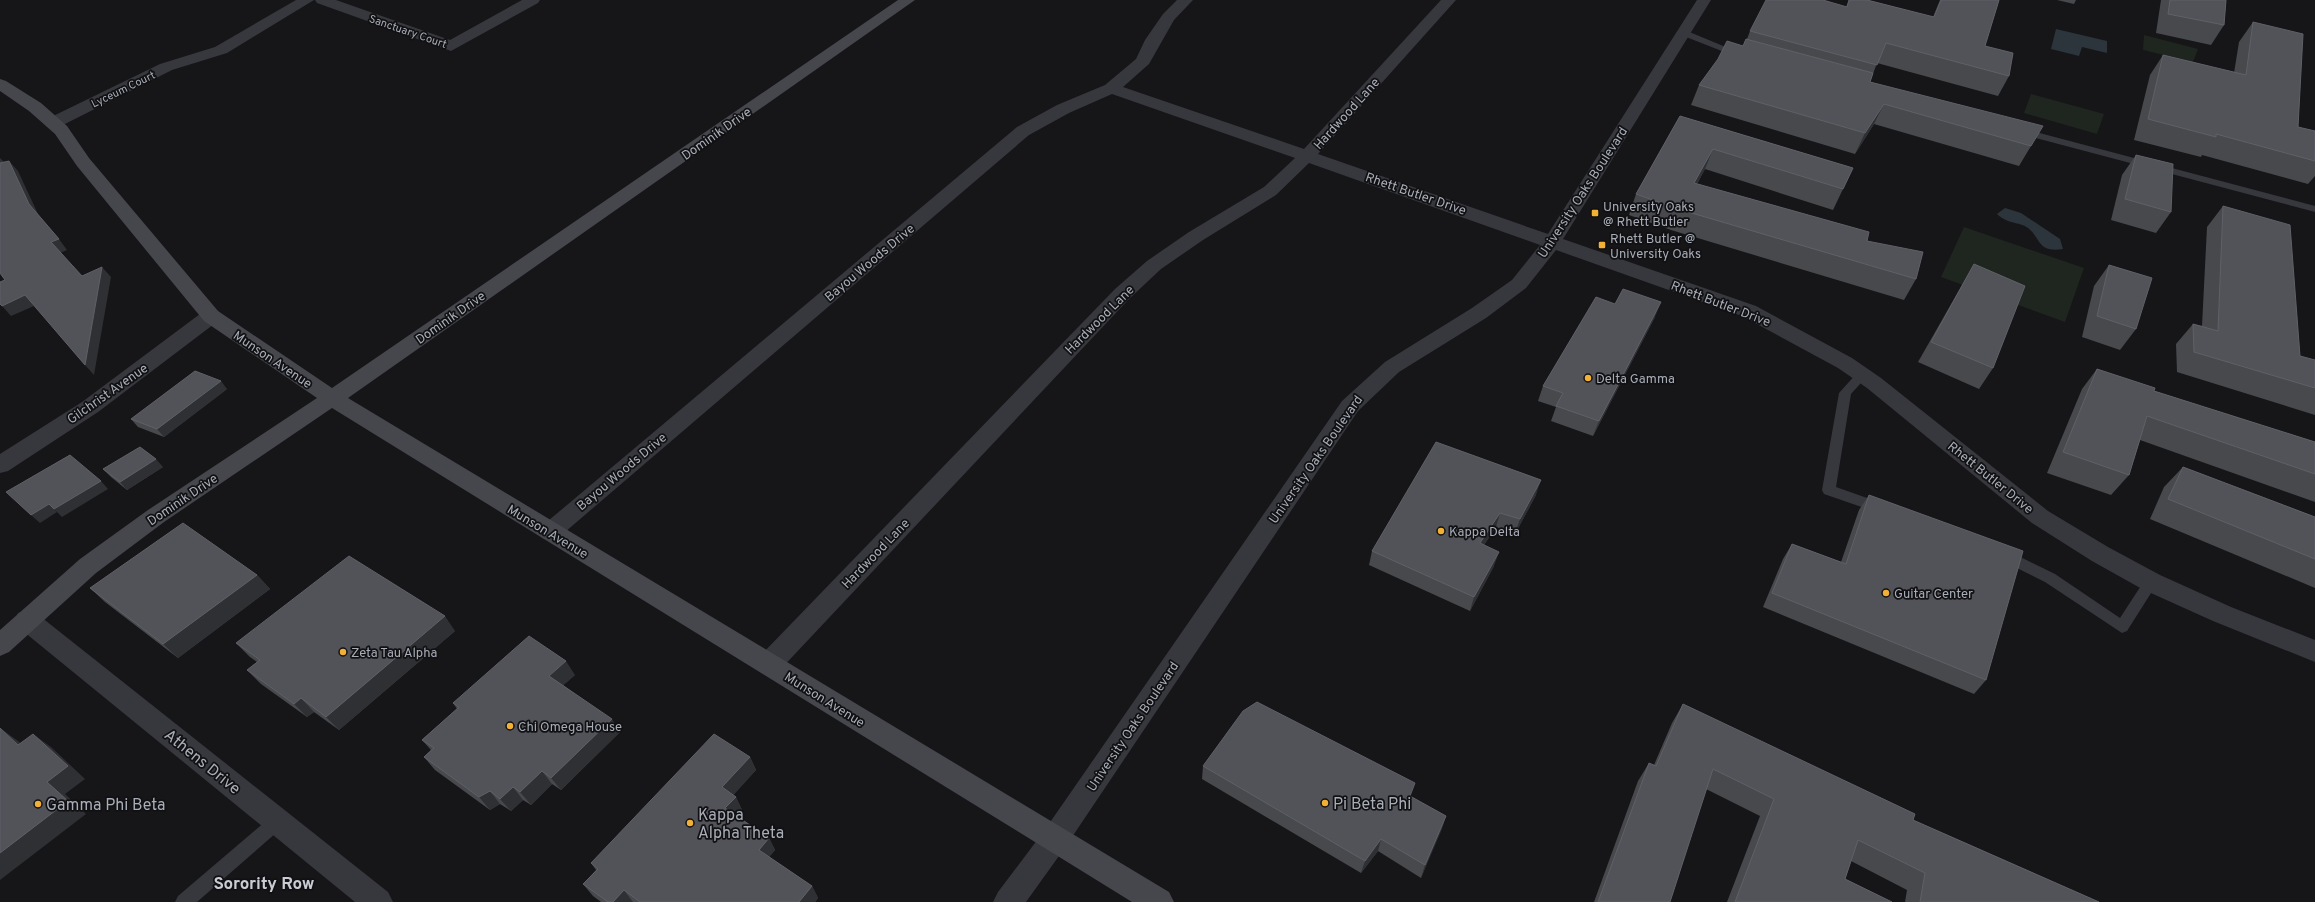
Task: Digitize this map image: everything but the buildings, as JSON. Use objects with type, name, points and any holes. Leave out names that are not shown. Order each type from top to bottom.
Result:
[{"type":"street","name":"Lyceum Court","points":[[57,127],[186,69],[195,60],[221,50],[307,0]]},
{"type":"street","name":"Sanctuary Court","points":[[322,0],[451,46],[533,0]]},
{"type":"street","name":"Dominik Drive","points":[[0,645],[88,566],[156,516],[332,398],[908,0]]},
{"type":"street","name":"Bayou Woods Drive","points":[[550,532],[1023,131],[1063,109],[1112,88],[1143,61],[1153,40],[1168,17],[1186,0]]},
{"type":"street","name":"Hardwood Lane","points":[[769,664],[1122,294],[1154,265],[1184,244],[1270,190],[1308,156],[1450,0]]},
{"type":"street","name":"University Oaks Boulevard","points":[[1008,902],[1054,840],[1350,406],[1366,389],[1392,367],[1479,313],[1519,284],[1553,241],[1704,0]]},
{"type":"street","name":"Munson Avenue","points":[[0,84],[35,106],[57,127],[83,162],[211,316],[332,398],[769,664],[1054,840],[1159,902]]},
{"type":"street","name":"Rhett Butler Drive","points":[[1112,88],[1553,241],[1749,311],[1845,363],[2040,517],[2100,554],[2151,582],[2222,614],[2315,651]]},
{"type":"street","name":"Gilchrist Avenue","points":[[0,465],[90,407],[211,316]]},
{"type":"street","name":"Athens Drive","points":[[27,620],[378,902]]},
{"type":"lane","points":[[1684,33],[1749,58]]},
{"type":"lane","points":[[2014,129],[2315,209]]},
{"type":"lane","points":[[1862,375],[1845,393],[1829,490],[1889,512]]},
{"type":"lane","points":[[1994,551],[2024,562],[2062,585],[2122,627],[2151,582]]},
{"type":"lane","points":[[184,902],[278,821]]},
{"type":"shaded area","points":[[2056,29],[2107,41],[2107,53],[2082,47],[2079,56],[2051,49]]},
{"type":"shaded area","points":[[2144,35],[2198,49],[2193,62],[2143,50]]},
{"type":"shaded area","points":[[2031,94],[2104,114],[2097,134],[2024,113]]},
{"type":"shaded area","points":[[2005,208],[2021,213],[2060,239],[2063,249],[2055,250],[2044,247],[2028,228],[2021,224],[2006,220],[1997,214]]},
{"type":"shaded area","points":[[1964,227],[2084,268],[2065,322],[1941,277]]},
{"type":"place","name":"University Oaks @ Rhett Butler","points":[[1595,213]]},
{"type":"place","name":"Rhett Butler @ University Oaks","points":[[1602,245]]},
{"type":"place","name":"Delta Gamma","points":[[1588,378]]},
{"type":"place","name":"Kappa Delta","points":[[1441,531]]},
{"type":"place","name":"Guitar Center","points":[[1886,593]]},
{"type":"place","name":"Zeta Tau Alpha","points":[[343,652]]},
{"type":"place","name":"Chi Omega House","points":[[510,726]]},
{"type":"place","name":"Pi Beta Phi","points":[[1325,803]]},
{"type":"place","name":"Gamma Phi Beta","points":[[38,804]]},
{"type":"place","name":"Kappa Alpha Theta","points":[[690,823]]},
{"type":"district","name":"Sorority Row","points":[[264,883]]}]
